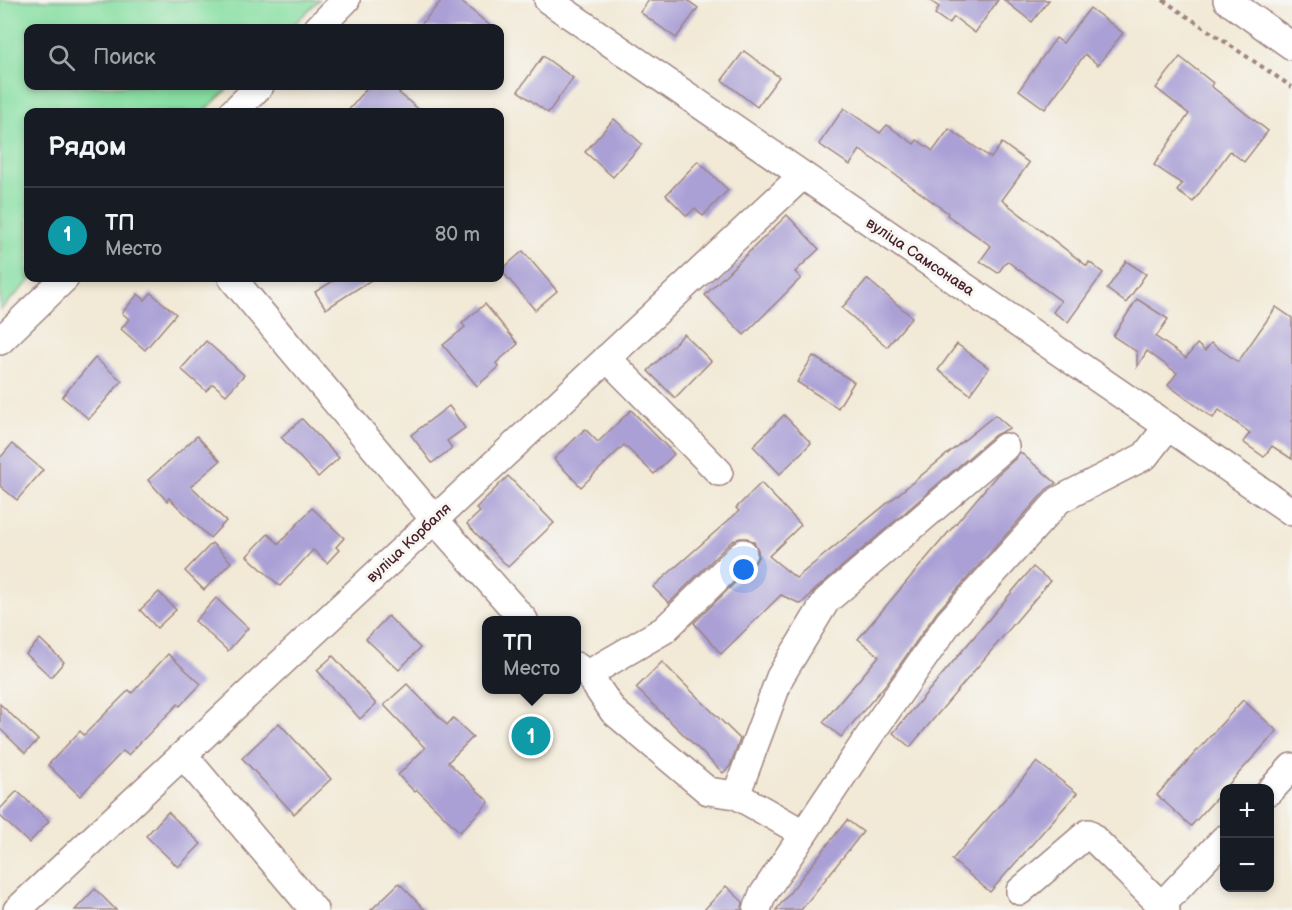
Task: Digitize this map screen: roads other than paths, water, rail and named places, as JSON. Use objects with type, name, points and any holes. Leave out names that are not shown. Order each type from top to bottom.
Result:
[{"type":"street","points":[[322,24],[346,0]]},
{"type":"street","name":"вуліца Самсонава","points":[[548,0],[1292,512]]},
{"type":"street","points":[[1227,0],[1292,46]]},
{"type":"street","points":[[237,108],[256,90]]},
{"type":"street","name":"вуліца Корбаля","points":[[17,910],[802,176]]},
{"type":"street","points":[[0,341],[61,282]]},
{"type":"street","points":[[234,282],[434,519],[520,616]]},
{"type":"street","points":[[607,358],[719,472]]},
{"type":"street","points":[[757,910],[762,896],[803,833],[950,622],[1059,500],[1145,456],[1168,426]]},
{"type":"street","points":[[736,795],[780,677],[826,601],[1005,447]]},
{"type":"street","points":[[743,553],[664,630],[582,670],[612,711],[708,791],[736,795],[803,833]]},
{"type":"street","points":[[184,756],[314,910]]},
{"type":"street","points":[[1274,786],[1292,767]]},
{"type":"street","points":[[1020,891],[1088,833],[1164,908],[1220,844]]},
{"type":"place","name":"ТП","points":[[531,736]]}]
